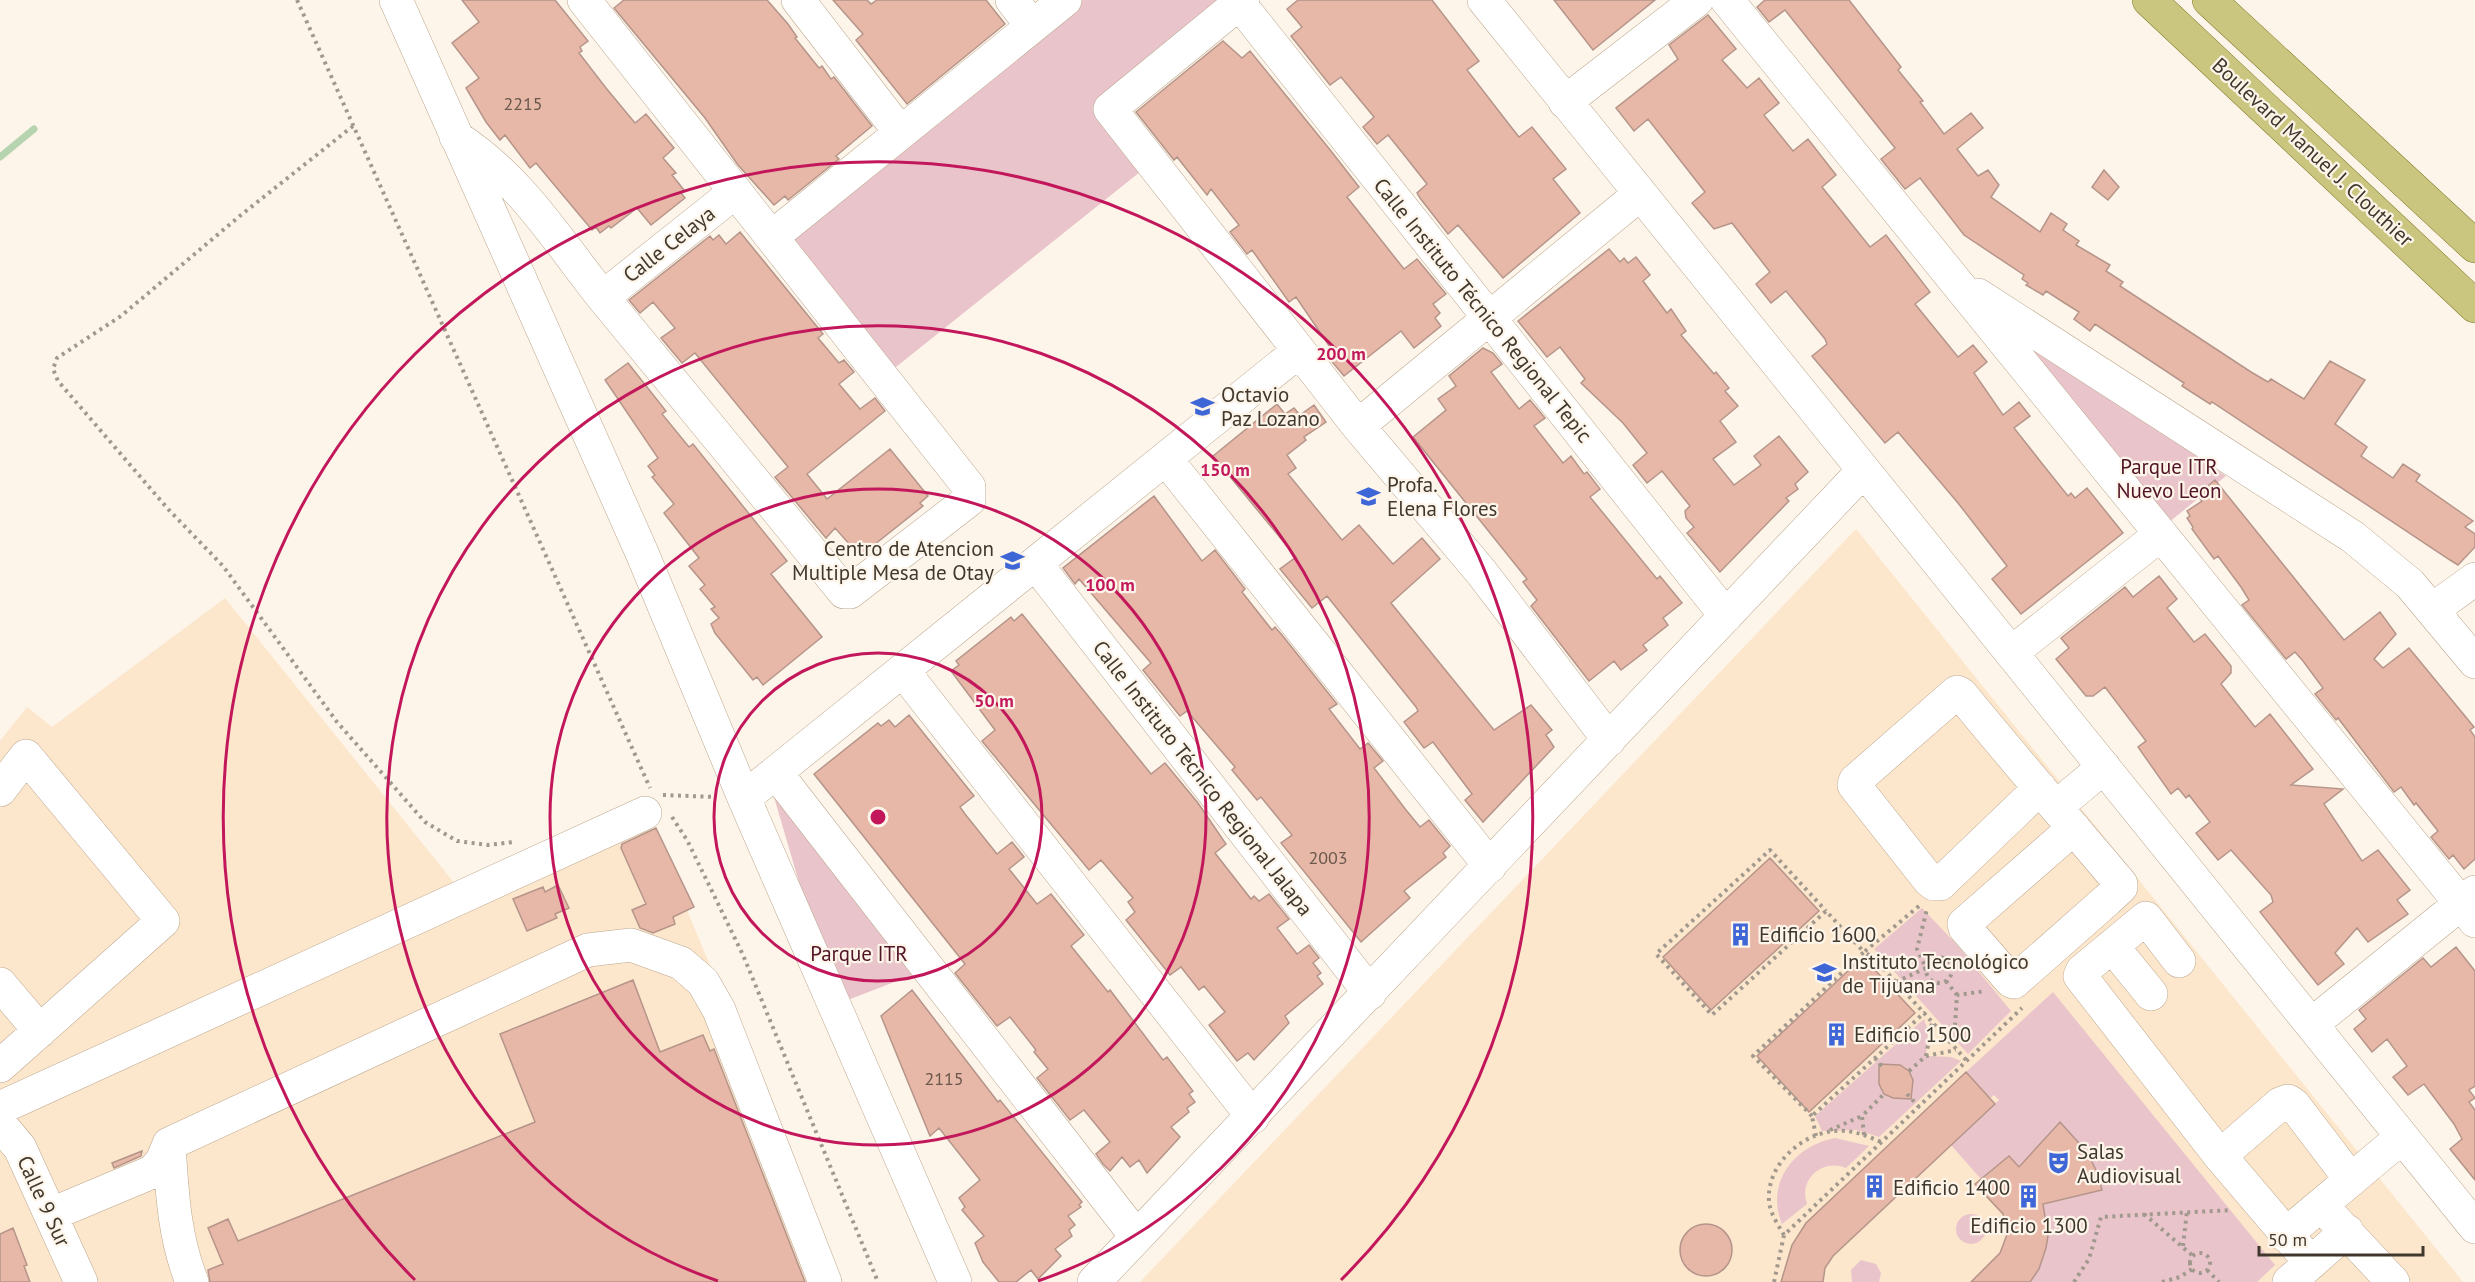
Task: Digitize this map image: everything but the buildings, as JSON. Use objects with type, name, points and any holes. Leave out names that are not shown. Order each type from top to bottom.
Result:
[{"type":"main road","name":"Boulevard Manuel J. Clouthier","points":[[2149,0],[2475,306]]},
{"type":"main road","name":"Boulevard Manuel J. Clouthier","points":[[2209,0],[2475,246]]},
{"type":"street","points":[[396,0],[642,553],[744,798],[956,1282]]},
{"type":"street","points":[[456,137],[484,155],[515,185],[603,297],[848,593],[969,500],[969,487],[773,236],[735,192],[584,0]]},
{"type":"street","points":[[798,0],[900,132]]},
{"type":"street","points":[[1012,0],[1032,26]]},
{"type":"street","points":[[773,236],[1065,0]]},
{"type":"street","points":[[1484,0],[2475,1227]]},
{"type":"street","points":[[1565,102],[1697,0]]},
{"type":"street","points":[[1727,0],[2161,534],[2470,906],[2312,1024]]},
{"type":"street","points":[[1241,2],[1110,108],[1358,426],[1482,573],[1609,740]]},
{"type":"street","name":"Calle Instituto Técnico Regional Tepic","points":[[1241,2],[1726,616]]},
{"type":"street","name":"Calle Celaya","points":[[603,297],[735,192]]},
{"type":"street","points":[[1358,426],[1640,194]]},
{"type":"street","points":[[1952,278],[2353,537],[2410,584],[2475,662]]},
{"type":"street","points":[[744,798],[777,774],[1299,351]]},
{"type":"street","points":[[1166,459],[1490,866]]},
{"type":"street","points":[[1094,1282],[1253,1117],[1863,471]]},
{"type":"street","points":[[2011,653],[2161,534]]},
{"type":"street","name":"Calle Instituto Técnico Regional Jalapa","points":[[1036,564],[1370,993]]},
{"type":"street","points":[[2432,610],[2475,579]]},
{"type":"street","points":[[903,671],[1253,1117]]},
{"type":"street","points":[[2056,807],[1964,924],[2009,980],[2014,982],[2107,900],[2121,884],[2056,807],[1957,692],[1855,780],[1854,785],[1929,880],[1934,884],[1940,884],[2056,807],[2104,767]]},
{"type":"street","points":[[0,790],[26,756],[163,921],[0,1066]]},
{"type":"street","points":[[777,774],[1136,1236]]},
{"type":"street","points":[[0,1108],[645,813]]},
{"type":"street","points":[[2107,900],[2122,937],[2151,994]]},
{"type":"street","points":[[2179,961],[2147,919],[2082,971],[2080,976],[2220,1156],[2285,1235],[2300,1272],[2347,1231]]},
{"type":"street","points":[[51,1214],[152,1172],[162,1161],[169,1144],[588,950],[631,945],[681,963],[704,982],[719,1010],[825,1282]]},
{"type":"street","points":[[0,984],[40,1031]]},
{"type":"street","points":[[2220,1156],[2288,1101],[2294,1105],[2351,1180]]},
{"type":"street","name":"Calle 9 Sur","points":[[0,1124],[20,1148],[81,1282]]},
{"type":"street","points":[[2285,1235],[2402,1137]]},
{"type":"street","points":[[169,1144],[175,1225],[182,1257],[192,1282]]},
{"type":"street","points":[[2320,1205],[2393,1282]]},
{"type":"path","points":[[297,0],[653,795],[744,798]]},
{"type":"path","points":[[353,126],[241,214],[121,316],[57,358],[53,369],[58,381],[123,457],[223,566],[337,722],[425,822],[457,841],[488,845],[518,841]]},
{"type":"path","points":[[645,813],[653,808],[655,803],[675,820],[687,840],[743,955],[878,1282]]},
{"type":"path","points":[[1826,911],[1712,1015],[1656,954],[1770,850],[1864,952],[1874,958],[1967,1061]]},
{"type":"path","points":[[1816,1136],[1812,1116],[1753,1056],[1864,952],[1923,903]]},
{"type":"path","points":[[1896,982],[1926,968],[1934,958],[1946,959],[1952,970],[1946,981],[1938,983],[1930,980],[1926,968],[1917,949],[1928,907]]},
{"type":"path","points":[[1945,1037],[1954,1025],[1958,995],[1946,981]]},
{"type":"path","points":[[1958,995],[1997,989]]},
{"type":"path","points":[[2012,1004],[2019,1011]]},
{"type":"path","points":[[1774,1282],[1784,1235],[2027,1004]]},
{"type":"path","points":[[1812,1116],[1924,1013]]},
{"type":"path","points":[[1926,1056],[1933,1022]]},
{"type":"path","points":[[1909,1071],[1926,1056],[1957,1050]]},
{"type":"path","points":[[1875,1058],[1884,1069]]},
{"type":"path","points":[[1784,1235],[1777,1225],[1769,1202],[1773,1178],[1778,1167],[1791,1150],[1816,1136],[1862,1116],[1884,1094]]},
{"type":"path","points":[[1907,1094],[1919,1107]]},
{"type":"path","points":[[1862,1116],[1864,1135]]},
{"type":"path","points":[[1822,1134],[1845,1131],[1864,1135],[1881,1143]]},
{"type":"path","points":[[2074,1282],[2089,1259],[2101,1217],[2235,1210],[2228,1201]]},
{"type":"path","points":[[2182,1247],[2187,1211]]},
{"type":"path","points":[[2144,1214],[2193,1256]]},
{"type":"path","points":[[2202,1252],[2208,1255],[2211,1261],[2208,1270],[2198,1273],[2192,1269],[2190,1262],[2193,1256],[2202,1252]]},
{"type":"path","points":[[2162,1282],[2180,1277],[2192,1269]]},
{"type":"path","points":[[2208,1270],[2218,1282]]},
{"type":"shaded area","name":"Instituto Tecnológico de Tijuana","points":[[1856,529],[2463,1282],[1140,1282]]},
{"type":"shaded area","points":[[225,598],[460,890],[644,808],[843,1282],[0,1282],[0,741],[27,707],[52,727]]},
{"type":"green space","points":[[1070,0],[1239,0],[1105,106],[1150,164],[886,375],[775,236]]},
{"type":"green space","name":"Parque ITR Nuevo Leon","points":[[1987,312],[2226,476],[2163,527]]},
{"type":"green space","name":"Parque ITR","points":[[769,780],[923,971],[835,1005]]},
{"type":"green space","points":[[1922,908],[1957,945],[2011,1011],[1968,1054],[1874,949]]},
{"type":"green space","points":[[2053,992],[2275,1265],[2257,1282],[2030,1282],[2044,1254],[2046,1244],[2046,1225],[2041,1204],[2101,1190],[2095,1170],[2086,1153],[2059,1123],[2019,1167],[2009,1156],[1981,1179],[1951,1145],[1999,1100],[1994,1095],[1990,1098],[1966,1072]]},
{"type":"green space","points":[[1924,1019],[1928,1031],[1926,1056],[1951,1057],[1961,1061],[1879,1137],[1857,1130],[1822,1131],[1815,1116]]},
{"type":"green space","points":[[1835,1138],[1869,1146],[1846,1168],[1829,1166],[1814,1173],[1806,1186],[1807,1204],[1782,1224],[1777,1194],[1780,1181],[1787,1169],[1807,1149]]},
{"type":"green space","points":[[1971,1214],[1982,1218],[1986,1229],[1982,1240],[1971,1244],[1960,1240],[1956,1229],[1960,1218]]},
{"type":"green space","points":[[1861,1260],[1876,1264],[1881,1273],[1879,1282],[1852,1282],[1851,1270]]},
{"type":"waterway","points":[[0,157],[34,129]]},
{"type":"place","name":"Octavio Paz Lozano","points":[[1203,406]]},
{"type":"place","name":"Profa. Elena Flores","points":[[1369,496]]},
{"type":"place","name":"Centro de Atencion Multiple Mesa de Otay","points":[[1012,560]]},
{"type":"place","name":"Edificio 1600","points":[[1741,934]]},
{"type":"place","name":"Instituto Tecnológico de Tijuana","points":[[1824,973]]},
{"type":"place","name":"Edificio 1500","points":[[1836,1034]]},
{"type":"place","name":"Salas Audiovisual","points":[[2059,1163]]},
{"type":"place","name":"Edificio 1400","points":[[1875,1187]]},
{"type":"place","name":"Edificio 1300","points":[[2029,1197]]}]
